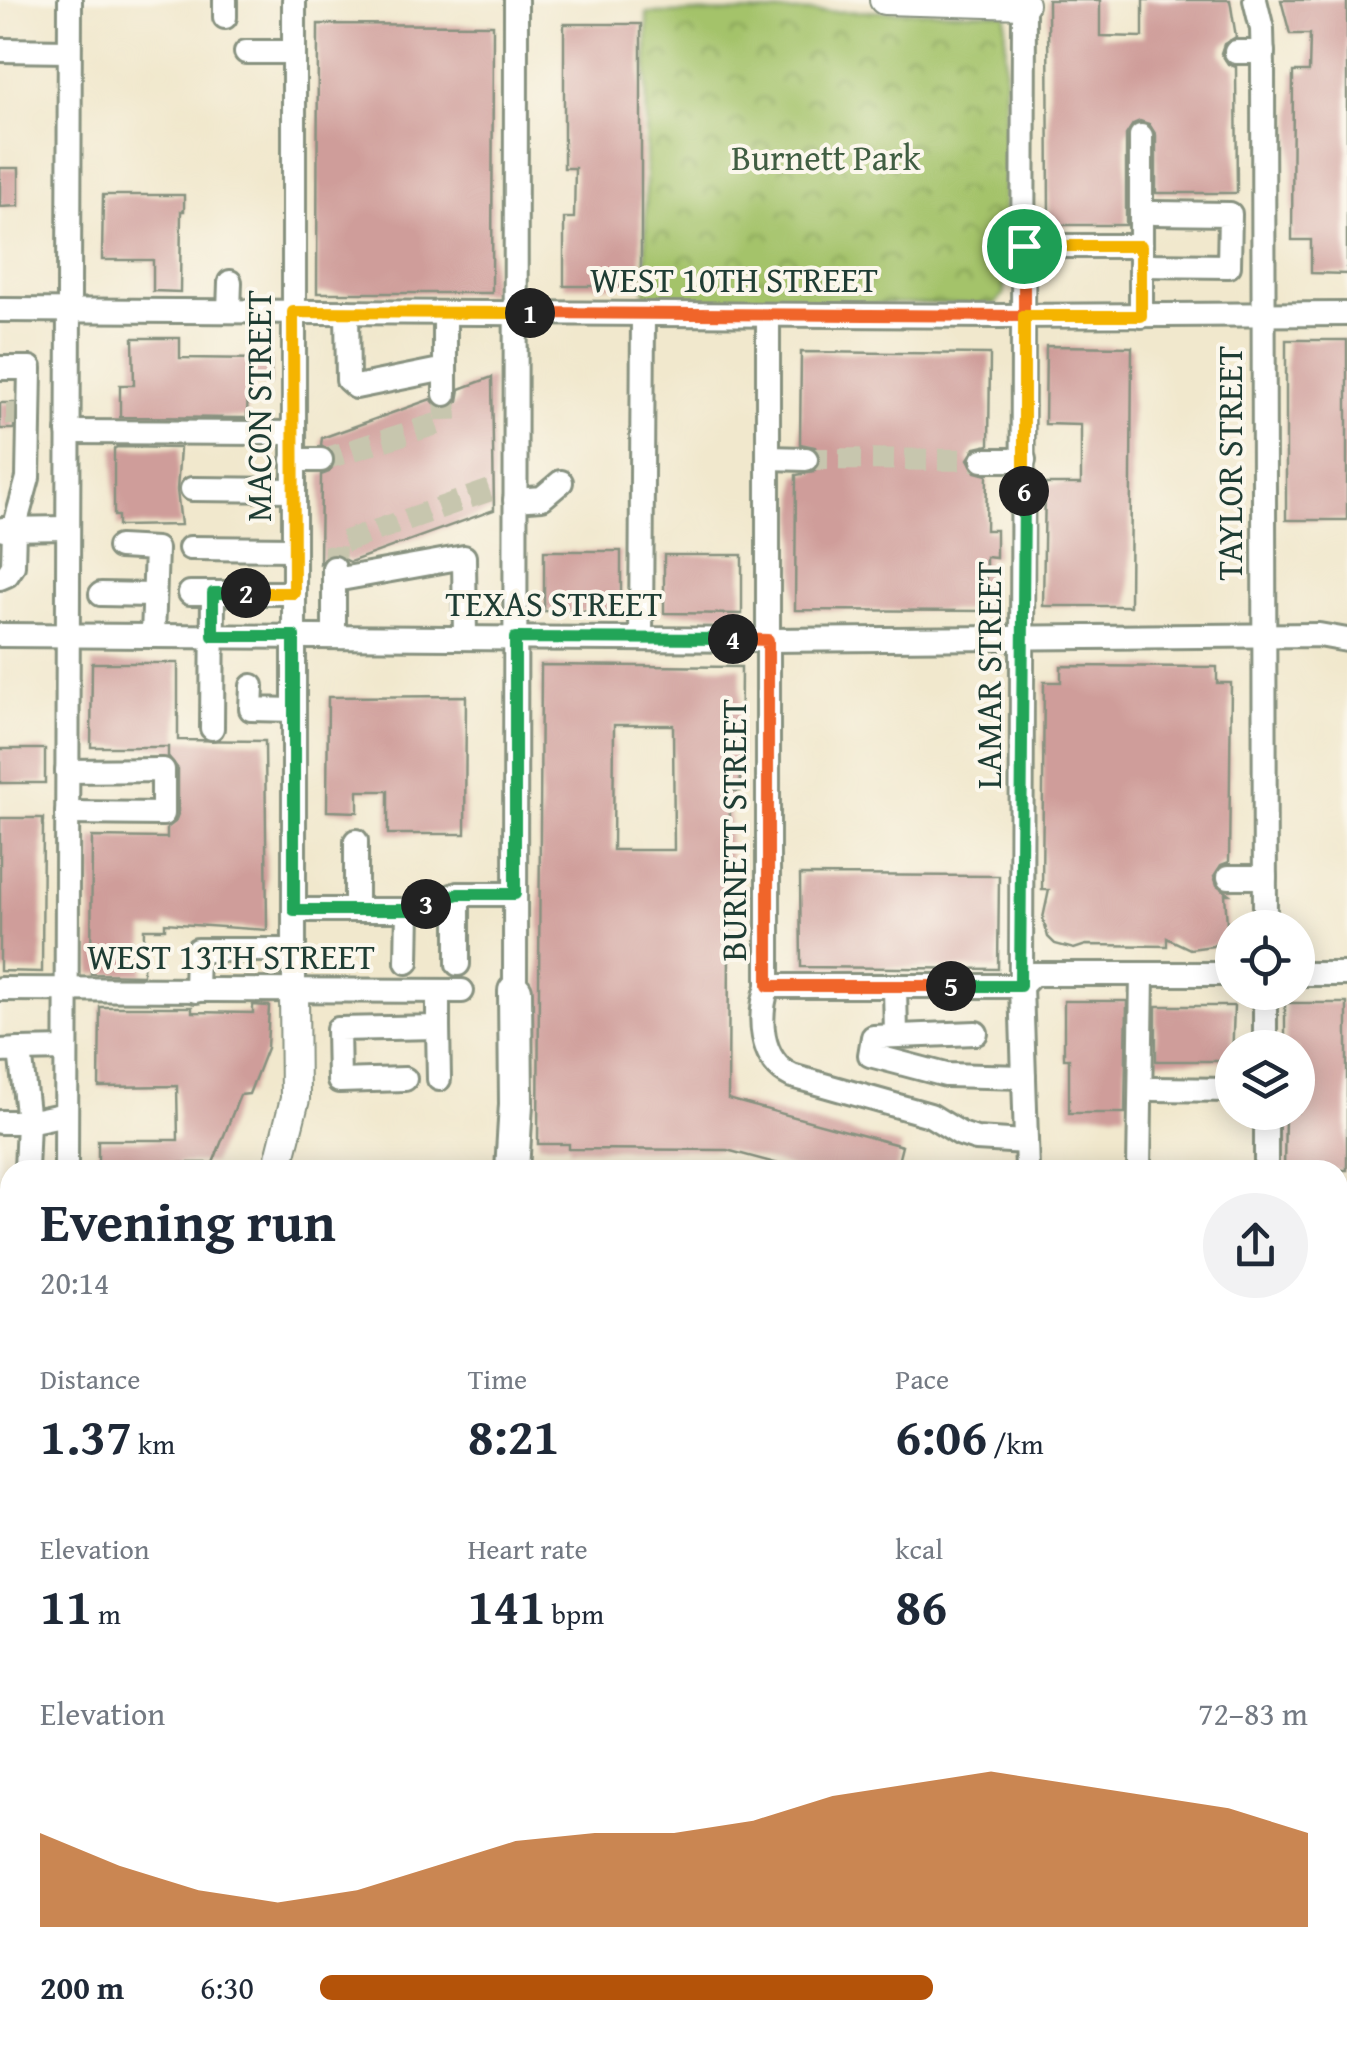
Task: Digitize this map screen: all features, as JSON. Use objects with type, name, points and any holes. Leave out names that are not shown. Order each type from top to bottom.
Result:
[{"type":"highway","points":[[513,1160],[515,990]]},
{"type":"main road","points":[[884,0],[1024,2]]},
{"type":"main road","points":[[280,1160],[295,1100],[294,991]]},
{"type":"street","points":[[66,1160],[70,0]]},
{"type":"street","name":"MACON STREET","points":[[294,0],[294,991]]},
{"type":"street","points":[[515,990],[515,638],[509,491],[515,313],[504,180],[516,0]]},
{"type":"street","name":"TAYLOR STREET","points":[[1255,0],[1262,52],[1265,910]]},
{"type":"street","name":"LAMAR STREET","points":[[1024,2],[1020,986],[1027,1160]]},
{"type":"street","points":[[0,50],[70,50]]},
{"type":"street","points":[[246,52],[294,52]]},
{"type":"street","points":[[1236,52],[1262,52]]},
{"type":"street","points":[[1141,136],[1141,316]]},
{"type":"street","points":[[1024,246],[1229,266],[1230,214],[1154,213]]},
{"type":"street","points":[[1229,238],[1263,239]]},
{"type":"street","points":[[230,282],[230,311]]},
{"type":"street","name":"WEST 10TH STREET","points":[[0,310],[1347,314]]},
{"type":"street","points":[[347,312],[348,380],[356,388],[445,369]]},
{"type":"street","points":[[444,312],[445,394]]},
{"type":"street","points":[[641,639],[643,314]]},
{"type":"street","name":"BURNETT STREET","points":[[768,315],[768,986],[761,1007],[764,1037],[783,1072],[930,1115],[976,1139],[1026,1142]]},
{"type":"street","points":[[0,578],[13,566],[7,529],[28,478],[30,368],[8,368],[17,403]]},
{"type":"street","points":[[17,429],[17,463],[28,478]]},
{"type":"street","points":[[68,432],[293,434]]},
{"type":"street","points":[[768,458],[806,459]]},
{"type":"street","points":[[293,460],[321,460]]},
{"type":"street","points":[[983,460],[1024,460]]},
{"type":"street","points":[[509,491],[542,498],[562,482]]},
{"type":"street","points":[[192,489],[294,490]]},
{"type":"street","points":[[7,529],[68,528]]},
{"type":"street","points":[[119,547],[156,549],[152,636]]},
{"type":"street","points":[[190,548],[294,549]]},
{"type":"street","points":[[334,637],[335,574],[464,557],[466,638]]},
{"type":"street","points":[[212,728],[213,636],[201,593],[294,593]]},
{"type":"street","points":[[101,594],[152,594]]},
{"type":"street","name":"TEXAS STREET","points":[[0,635],[768,640],[1319,635],[1347,640]]},
{"type":"street","points":[[252,686],[252,710],[294,710]]},
{"type":"street","points":[[67,771],[163,770],[163,814],[67,813]]},
{"type":"street","points":[[356,841],[356,910]]},
{"type":"street","points":[[1229,876],[1265,877]]},
{"type":"street","points":[[294,910],[408,910],[458,894],[515,894]]},
{"type":"street","points":[[458,894],[458,964]]},
{"type":"street","points":[[408,910],[408,962]]},
{"type":"street","points":[[196,990],[197,950],[294,950]]},
{"type":"street","points":[[768,986],[1020,986],[1033,974],[1215,974]]},
{"type":"street","points":[[1138,1160],[1142,974]]},
{"type":"street","points":[[1315,974],[1347,974]]},
{"type":"street","points":[[895,986],[896,1036]]},
{"type":"street","name":"WEST 13TH STREET","points":[[0,989],[462,991]]},
{"type":"street","points":[[438,991],[439,1079]]},
{"type":"street","points":[[405,1080],[339,1081],[338,1029],[438,1027]]},
{"type":"street","points":[[976,1033],[873,1038],[870,1055],[946,1075],[1024,1077]]},
{"type":"street","points":[[26,1160],[28,1122],[10,1050],[66,1049]]},
{"type":"street","points":[[1152,1089],[1215,1090]]},
{"type":"street","points":[[0,1122],[28,1122],[66,1114]]},
{"type":"street","points":[[1268,1130],[1272,1160]]},
{"type":"green space","name":"Burnett Park","points":[[647,13],[1006,13],[1004,294],[995,304],[645,303]]},
{"type":"building","points":[[1048,0],[1100,0],[1100,36],[1143,37],[1143,0],[1230,0],[1236,37],[1224,44],[1221,53],[1228,64],[1236,67],[1237,193],[1156,193],[1156,135],[1149,124],[1140,121],[1126,135],[1126,225],[1049,225]]},
{"type":"building","points":[[1281,0],[1347,0],[1347,274],[1311,273],[1311,240],[1292,240],[1293,72],[1309,72],[1310,34],[1290,34]]},
{"type":"building","points":[[318,24],[493,25],[492,293],[317,293]]},
{"type":"building","points":[[564,24],[641,24],[641,286],[564,286],[564,218],[574,218],[575,168],[564,168]]},
{"type":"building","points":[[0,168],[19,168],[19,206],[0,207]]},
{"type":"building","points":[[103,195],[184,195],[180,292],[153,291],[153,260],[102,260]]},
{"type":"building","points":[[133,338],[180,338],[180,358],[271,359],[271,384],[248,384],[247,418],[120,417],[120,385],[134,385]]},
{"type":"building","points":[[1286,340],[1347,340],[1347,520],[1286,520]]},
{"type":"building","points":[[1046,346],[1132,347],[1130,606],[1043,606],[1045,484],[1081,484],[1081,425],[1045,424]]},
{"type":"building","points":[[801,352],[990,354],[989,445],[975,448],[968,459],[975,472],[987,475],[986,530],[996,530],[996,558],[986,557],[986,611],[795,610],[796,475],[814,472],[821,458],[815,447],[800,444]]},
{"type":"building","points":[[492,377],[494,510],[350,562],[333,553],[320,563],[321,475],[329,472],[336,461],[333,452],[321,445],[322,438],[431,399],[438,407],[452,407],[458,401],[460,389]]},
{"type":"building","points":[[0,403],[14,403],[14,429],[0,429]]},
{"type":"building","points":[[117,447],[180,448],[177,490],[181,525],[118,526],[118,516],[114,516]]},
{"type":"building","points":[[544,551],[621,551],[621,612],[544,611]]},
{"type":"building","points":[[664,555],[742,555],[742,614],[664,613]]},
{"type":"building","points":[[92,663],[178,663],[178,740],[265,741],[267,930],[165,923],[165,929],[144,929],[143,975],[91,974],[92,837],[167,838],[167,828],[178,814],[178,769],[168,756],[168,747],[91,747]]},
{"type":"building","points":[[541,665],[741,667],[740,791],[730,791],[728,1099],[902,1146],[898,1160],[764,1160],[727,1150],[569,1149],[569,1144],[538,1144]],"holes":[[[614,725],[673,725],[674,850],[613,850]]]},
{"type":"building","points":[[1061,666],[1217,667],[1217,683],[1231,683],[1229,862],[1221,865],[1214,876],[1217,885],[1229,894],[1225,894],[1226,910],[1215,910],[1213,946],[1190,949],[1167,938],[1167,946],[1086,945],[1074,949],[1055,944],[1048,937],[1043,918],[1049,890],[1042,890],[1044,682],[1061,682]]},
{"type":"building","points":[[466,696],[465,834],[388,834],[388,791],[358,791],[358,812],[327,811],[328,697]]},
{"type":"building","points":[[0,749],[45,749],[45,783],[0,783]]},
{"type":"building","points":[[0,818],[43,818],[42,972],[0,971]]},
{"type":"building","points":[[800,875],[999,876],[998,969],[801,967]]},
{"type":"building","points":[[1064,1001],[1127,1001],[1125,1113],[1069,1113]]},
{"type":"building","points":[[1315,1003],[1347,1003],[1347,1160],[1284,1160],[1285,1130],[1315,1130],[1315,1030],[1285,1030],[1285,1010],[1315,1010]]},
{"type":"building","points":[[253,1005],[269,1006],[267,1048],[249,1094],[240,1095],[214,1160],[98,1160],[98,1140],[178,1140],[177,1086],[99,1087],[100,1007],[192,1007],[192,1012],[253,1013]]},
{"type":"building","points":[[1156,1006],[1215,1006],[1215,1010],[1234,1010],[1233,1030],[1215,1030],[1215,1061],[1156,1061]]},
{"type":"tunnel","points":[[321,460],[446,421],[445,394]]},
{"type":"tunnel","points":[[17,403],[17,429]]},
{"type":"tunnel","points":[[806,459],[983,460]]},
{"type":"tunnel","points":[[334,568],[335,545],[496,488]]},
{"type":"route","points":[[1024,246],[1024,316],[293,312],[294,593],[213,593],[213,636],[294,636],[294,910],[408,910],[458,894],[515,894],[515,638],[768,640],[768,986],[1020,986],[1024,316],[1141,316],[1141,246],[1024,246]]}]
